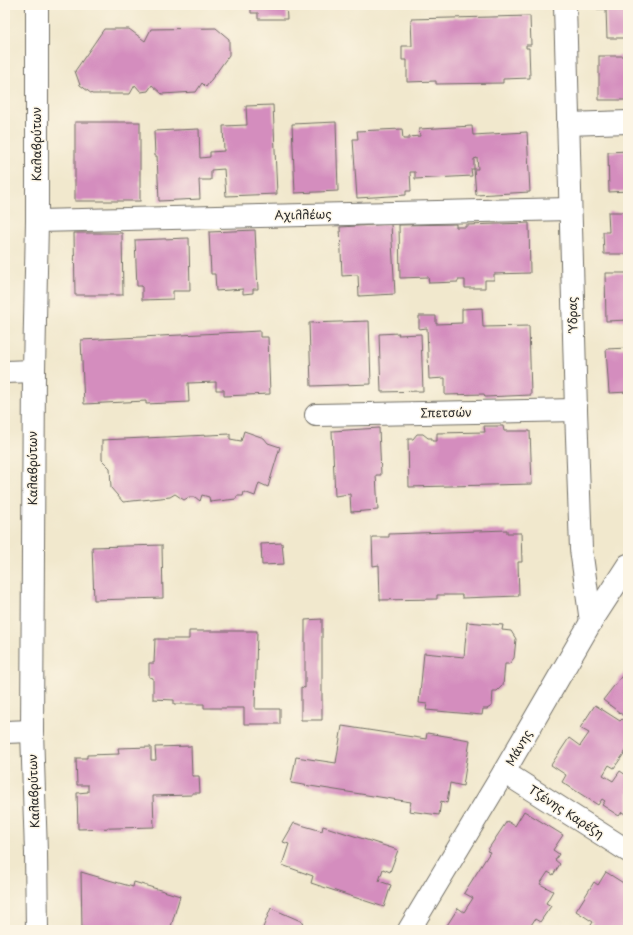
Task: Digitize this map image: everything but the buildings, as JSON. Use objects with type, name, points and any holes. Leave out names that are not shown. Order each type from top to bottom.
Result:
[{"type":"street","name":"Καλαβρύτων","points":[[37,5],[37,221],[34,371],[32,731],[37,930]]},
{"type":"street","name":"Ύδρας","points":[[565,5],[581,549],[591,622]]},
{"type":"street","points":[[568,124],[628,122]]},
{"type":"street","name":"Αχιλλέως","points":[[37,221],[570,209]]},
{"type":"street","points":[[5,372],[34,371]]},
{"type":"street","name":"Σπετσών","points":[[316,415],[576,410]]},
{"type":"street","name":"Μάνης","points":[[409,930],[504,772],[591,622],[628,565]]},
{"type":"street","points":[[5,732],[32,731]]},
{"type":"street","name":"Τζένης Καρέζη","points":[[504,772],[628,851]]}]
